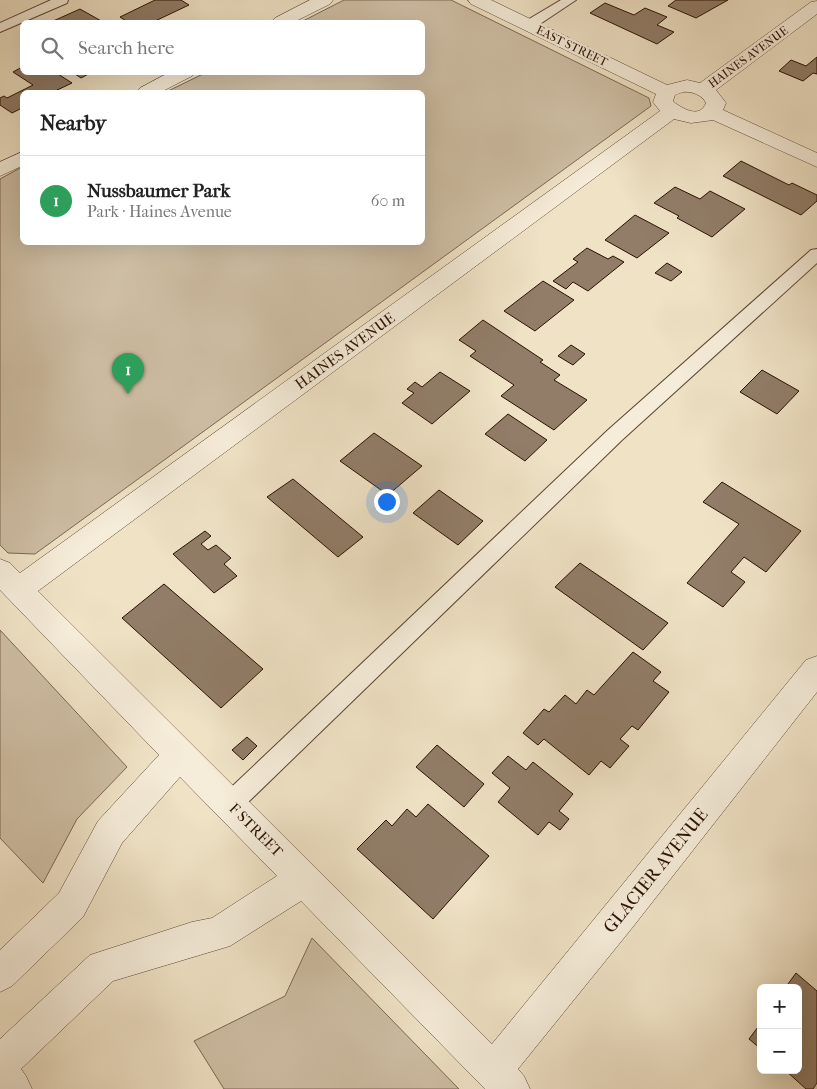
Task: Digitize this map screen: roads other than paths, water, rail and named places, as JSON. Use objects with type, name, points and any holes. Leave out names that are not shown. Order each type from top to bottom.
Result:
[{"type":"street","points":[[285,20],[324,0]]},
{"type":"street","name":"EAST STREET","points":[[477,0],[529,25],[669,102]]},
{"type":"street","name":"HAINES AVENUE","points":[[703,90],[817,6]]},
{"type":"street","points":[[151,90],[179,75]]},
{"type":"street","points":[[712,112],[716,103],[710,94],[696,87],[679,87],[669,102],[688,117],[697,117],[712,112],[817,162]]},
{"type":"street","name":"HAINES AVENUE","points":[[9,581],[669,102]]},
{"type":"street","points":[[0,170],[20,159]]},
{"type":"street","name":"F STREET","points":[[9,581],[502,1080]]},
{"type":"street","name":"GLACIER AVENUE","points":[[502,1080],[614,924],[817,670]]},
{"type":"street","points":[[0,974],[72,905],[110,832],[179,754]]},
{"type":"street","points":[[0,1064],[102,967],[192,939],[218,934],[304,879]]},
{"type":"street","points":[[0,1073],[13,1089]]},
{"type":"lane","points":[[0,28],[62,0]]},
{"type":"lane","points":[[529,25],[570,0]]},
{"type":"lane","points":[[230,804],[615,435],[817,254]]},
{"type":"place","name":"Nussbaumer Park","points":[[128,394]]}]
